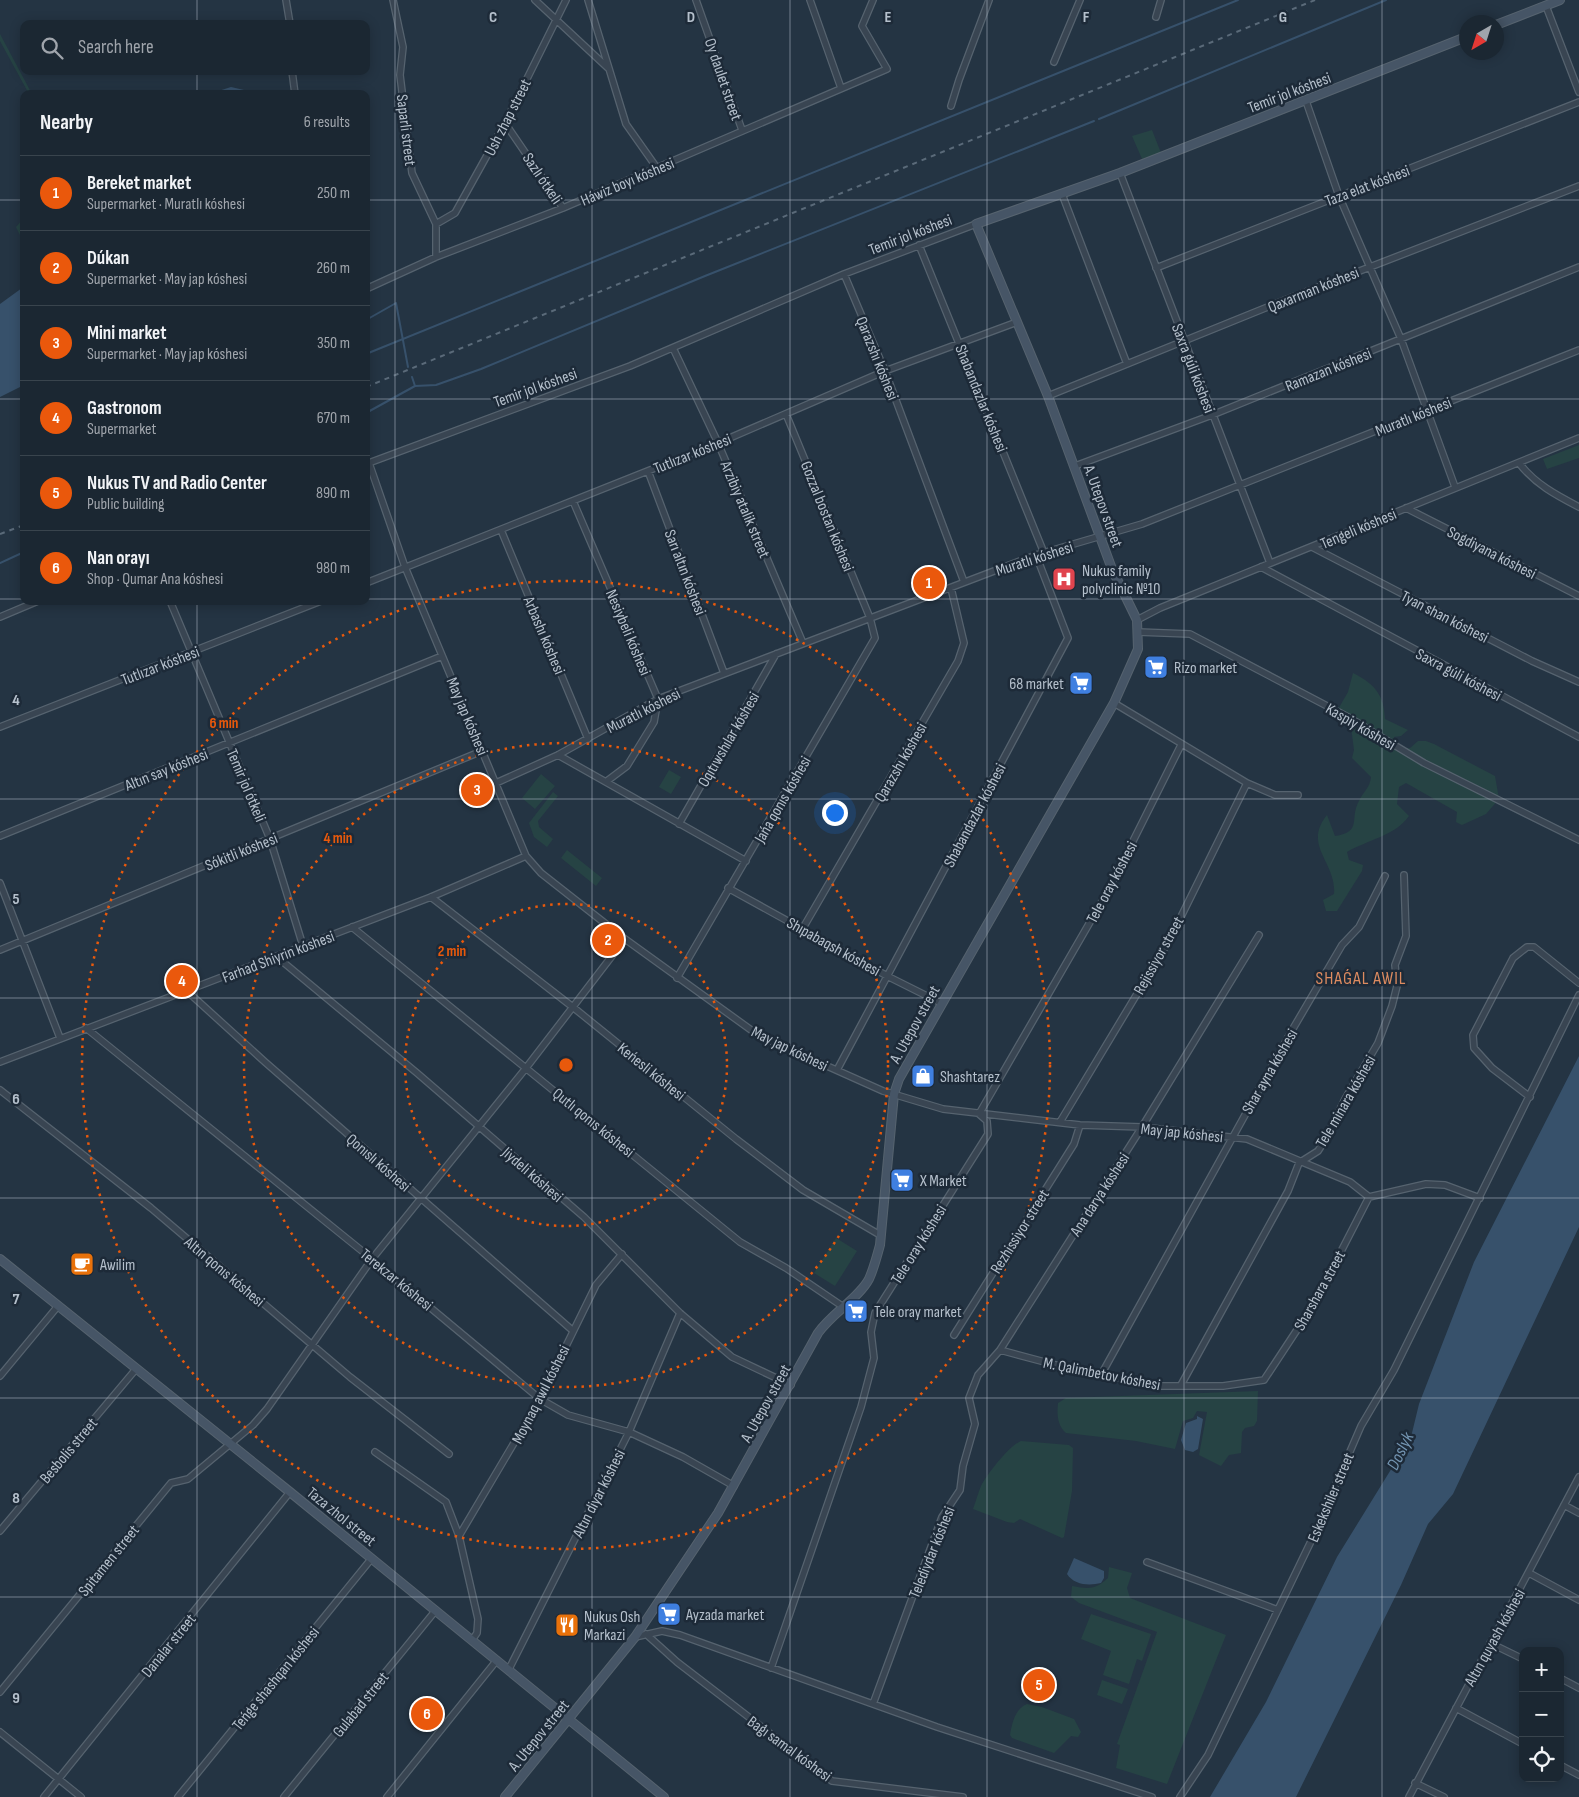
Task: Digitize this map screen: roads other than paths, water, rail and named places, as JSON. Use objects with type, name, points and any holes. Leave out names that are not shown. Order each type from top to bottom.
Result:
[{"type":"street","points":[[286,0],[289,20]]},
{"type":"street","name":"Saparli street","points":[[393,0],[403,47],[400,76],[412,173],[436,224],[436,257]]},
{"type":"street","points":[[535,0],[541,8],[556,18],[610,70]]},
{"type":"street","name":"Ush zhap street","points":[[436,224],[455,213],[505,123],[566,0]]},
{"type":"street","points":[[588,0],[626,124],[657,168]]},
{"type":"street","name":"Oy daulet street","points":[[696,0],[742,130]]},
{"type":"street","points":[[810,0],[841,88]]},
{"type":"street","name":"Háwiz boyı kóshesi","points":[[370,287],[436,257],[563,208],[887,69],[862,26],[873,0]]},
{"type":"street","points":[[952,106],[958,80],[989,0]]},
{"type":"street","points":[[1054,62],[1080,0]]},
{"type":"street","points":[[1156,17],[1161,0]]},
{"type":"street","points":[[1504,22],[1560,0]]},
{"type":"street","points":[[1546,6],[1579,92]]},
{"type":"street","name":"Temir jol kóshesi","points":[[370,463],[673,348],[844,274],[976,224],[1120,173],[1459,40]]},
{"type":"street","points":[[293,75],[294,90]]},
{"type":"street","points":[[1306,100],[1339,196],[1401,339],[1455,487]]},
{"type":"street","name":"Taza elat kóshesi","points":[[1156,268],[1579,102]]},
{"type":"street","name":"Sazlı ótkeli","points":[[505,123],[563,208]]},
{"type":"street","name":"Saxra gúli kóshesi","points":[[1120,173],[1270,563]]},
{"type":"street","name":"Qaxarman kóshesi","points":[[1048,396],[1370,267],[1579,186]]},
{"type":"street","points":[[1062,194],[1127,364]]},
{"type":"street","name":"A. Utepov street","points":[[506,1797],[636,1637],[734,1486],[818,1334],[829,1318],[859,1292],[868,1280],[876,1263],[894,1094],[899,1079],[941,1002],[1114,703],[1138,648],[1137,620],[1112,569],[1048,396],[976,224]]},
{"type":"street","name":"Shabandazlar kóshesi","points":[[920,245],[1044,553]]},
{"type":"street","name":"Ramazan kóshesi","points":[[1075,466],[1212,415],[1579,267]]},
{"type":"street","name":"Qarazshı kóshesi","points":[[844,274],[885,371],[964,582]]},
{"type":"street","name":"Tutlızar kóshesi","points":[[370,582],[718,443],[885,371],[1017,322]]},
{"type":"street","name":"Arzibiy atalik street","points":[[673,348],[718,443],[803,643]]},
{"type":"street","name":"Muratlı kóshesi","points":[[496,783],[558,755],[658,699],[1036,555],[1142,524],[1579,350]]},
{"type":"street","name":"Gozzal bostan kóshesi","points":[[786,414],[870,618]]},
{"type":"street","name":"Tengeli kóshesi","points":[[1137,620],[1160,608],[1579,438]]},
{"type":"street","points":[[1519,463],[1527,474],[1548,491],[1579,507]]},
{"type":"street","name":"Sarı altın kóshesi","points":[[648,471],[724,674]]},
{"type":"street","name":"May jap kóshesi","points":[[370,472],[406,568],[526,856],[541,873],[677,978],[758,1035],[894,1094],[943,1109],[980,1114],[1080,1125],[1142,1127],[1247,1139],[1299,1163],[1350,1182],[1369,1198]]},
{"type":"street","name":"Nesiybeli kóshesi","points":[[573,501],[658,699]]},
{"type":"street","name":"Sogdiyana kóshesi","points":[[1406,508],[1579,596]]},
{"type":"street","name":"Arbashı kóshesi","points":[[501,530],[588,739]]},
{"type":"street","name":"Tyan shan kóshesi","points":[[1312,547],[1532,661],[1579,682]]},
{"type":"street","name":"Shabandazlar kóshesi","points":[[837,1070],[1068,638],[1036,555]]},
{"type":"street","name":"Saxra gúli kóshesi","points":[[1261,567],[1579,737]]},
{"type":"street","name":"Qarazshı kóshesi","points":[[803,928],[958,660],[964,643],[951,588]]},
{"type":"street","points":[[0,617],[28,605]]},
{"type":"street","name":"Temir jol ótkeli","points":[[172,605],[190,653],[270,839],[302,946]]},
{"type":"street","name":"Tutlızar kóshesi","points":[[0,727],[310,605]]},
{"type":"street","name":"Jańa qonıs kóshesi","points":[[677,978],[876,638],[870,618]]},
{"type":"street","name":"Kaspiy kóshesi","points":[[1138,632],[1190,634],[1348,716],[1424,763],[1579,840]]},
{"type":"street","name":"Oqıtıwshılar kóshesi","points":[[679,824],[776,654]]},
{"type":"street","name":"Altın say kóshesi","points":[[0,836],[442,656]]},
{"type":"street","points":[[607,781],[627,766],[654,722],[658,699]]},
{"type":"street","points":[[1114,703],[1247,784],[1275,794],[1298,795]]},
{"type":"street","name":"Tele oray kóshesi","points":[[771,1668],[861,1407],[874,1358],[871,1332],[875,1313],[988,1134],[987,1121],[980,1114],[1108,891],[1181,745]]},
{"type":"street","name":"Sókitli kóshesi","points":[[0,950],[482,751]]},
{"type":"street","points":[[558,755],[746,861]]},
{"type":"street","name":"Rejissiyor street","points":[[1060,1122],[1170,939],[1247,784]]},
{"type":"street","name":"Farhad Shiyrin kóshesi","points":[[0,1062],[352,928],[431,897],[526,856]]},
{"type":"street","name":"Tele minara kóshesi","points":[[1299,1163],[1318,1151],[1325,1140],[1344,1100],[1378,1043],[1392,1006],[1397,986],[1395,965],[1406,936],[1404,875]]},
{"type":"street","name":"Shar ayna kóshesi","points":[[1101,1375],[1231,1138],[1342,945],[1359,927],[1385,876]]},
{"type":"street","points":[[0,883],[60,1038]]},
{"type":"street","name":"Shıpabaqsh kóshesi","points":[[728,888],[803,928],[888,977],[941,1002]]},
{"type":"street","name":"Keńesli kóshesi","points":[[431,897],[574,1008],[736,1140],[803,1190],[880,1235]]},
{"type":"street","name":"Qutlı qonıs kóshesi","points":[[352,928],[740,1242],[786,1268],[842,1306]]},
{"type":"street","name":"Ana darya kóshesi","points":[[1000,1350],[1142,1127],[1259,935]]},
{"type":"street","name":"Spitamen street","points":[[0,1692],[171,1483],[188,1479],[220,1451],[230,1445],[267,1409],[372,1259],[574,1008],[625,939]]},
{"type":"street","points":[[1530,1097],[1492,1068],[1474,1048],[1473,1035],[1514,958],[1527,948],[1534,947],[1579,983]]},
{"type":"street","name":"Jiydeli kóshesi","points":[[277,957],[584,1218],[680,1313],[732,1357],[791,1385]]},
{"type":"street","name":"Qonıslı kóshesi","points":[[188,992],[572,1330]]},
{"type":"street","name":"Eskekshiler street","points":[[1180,1797],[1208,1755],[1314,1535],[1360,1426],[1394,1370],[1579,995]]},
{"type":"street","name":"Terekzar kóshesi","points":[[86,1028],[372,1259],[540,1399],[568,1414],[629,1432],[683,1457],[734,1486]]},
{"type":"street","name":"Altın qonıs kóshesi","points":[[0,1090],[151,1208],[311,1344],[449,1454]]},
{"type":"street","name":"Rezhissiyor street","points":[[954,1335],[1074,1144],[1080,1125]]},
{"type":"street","points":[[1181,1385],[1288,1191],[1299,1163]]},
{"type":"street","points":[[1369,1198],[1426,1184],[1445,1185],[1480,1198]]},
{"type":"street","name":"Sharshara street","points":[[1264,1380],[1314,1304],[1369,1198]]},
{"type":"street","name":"Moynaq awıl kóshesi","points":[[458,1536],[540,1399],[572,1330],[596,1285],[622,1254]]},
{"type":"street","name":"Taza zhol street","points":[[0,1259],[509,1669],[664,1797]]},
{"type":"street","points":[[0,1376],[58,1306]]},
{"type":"street","name":"Altın diyar kóshesi","points":[[509,1669],[629,1432],[680,1313]]},
{"type":"street","name":"M. Qalimbetov kóshesi","points":[[1000,1350],[1101,1375],[1157,1386],[1222,1386],[1264,1380]]},
{"type":"street","name":"Telediydar kóshesi","points":[[874,1704],[942,1518],[960,1490],[963,1466],[975,1424],[969,1398],[978,1375],[1000,1350]]},
{"type":"street","name":"Besbolis street","points":[[0,1531],[136,1369]]},
{"type":"street","points":[[375,1452],[446,1502],[458,1536],[479,1624],[477,1633],[472,1640]]},
{"type":"street","name":"Altın quyash kóshesi","points":[[1409,1797],[1579,1477]]},
{"type":"street","name":"Danalar street","points":[[44,1797],[290,1492]]},
{"type":"street","points":[[1564,1505],[1579,1513]]},
{"type":"street","name":"Teńge shashqan kóshesi","points":[[178,1797],[372,1558]]},
{"type":"street","points":[[1147,1562],[1278,1610]]},
{"type":"street","points":[[1529,1573],[1579,1600]]},
{"type":"street","name":"Gulabad street","points":[[284,1797],[436,1610]]},
{"type":"street","points":[[636,1637],[662,1631],[680,1635],[874,1704],[1152,1797]]},
{"type":"street","name":"Baǵı samal kóshesi","points":[[646,1634],[677,1662],[832,1781],[963,1797]]},
{"type":"street","points":[[1490,1643],[1519,1657]]},
{"type":"street","points":[[386,1797],[497,1660]]},
{"type":"street","points":[[1564,1680],[1579,1688]]},
{"type":"street","points":[[1456,1708],[1519,1742]]},
{"type":"street","points":[[0,1732],[81,1797]]},
{"type":"street","points":[[1564,1767],[1579,1775]]},
{"type":"street","points":[[1416,1783],[1444,1797]]},
{"type":"water","points":[[231,87],[244,90],[222,90]]},
{"type":"water","points":[[20,289],[20,387],[0,397],[0,304]]},
{"type":"water","points":[[1579,1056],[1579,1227],[1453,1494],[1428,1524],[1401,1585],[1296,1797],[1210,1797],[1266,1702],[1337,1557],[1411,1437],[1419,1404],[1474,1262]]},
{"type":"water","points":[[1197,1416],[1203,1419],[1198,1449],[1193,1452],[1185,1450],[1181,1440],[1186,1423],[1197,1419]]},
{"type":"water","points":[[1074,1558],[1104,1571],[1104,1578],[1101,1583],[1082,1584],[1070,1578],[1067,1574]]},
{"type":"waterway","points":[[370,352],[1238,0]]},
{"type":"waterway","points":[[1099,119],[1386,0]]},
{"type":"waterway","points":[[412,377],[415,386],[436,385],[481,369],[705,276],[1094,121]]},
{"type":"waterway","points":[[370,318],[396,303],[408,367]]},
{"type":"waterway","points":[[370,411],[415,386]]},
{"type":"waterway","points":[[0,563],[20,554]]},
{"type":"railway","points":[[370,385],[1315,0]]},
{"type":"railway","points":[[0,534],[20,526]]},
{"type":"place","name":"Nukus family polyclinic №10","points":[[1064,579]]},
{"type":"place","name":"Bereket market","points":[[929,583]]},
{"type":"place","name":"Rizo market","points":[[1156,667]]},
{"type":"place","name":"68 market","points":[[1081,683]]},
{"type":"place","name":"Mini market","points":[[477,790]]},
{"type":"place","name":"Dúkan","points":[[608,940]]},
{"type":"place","name":"Gastronom","points":[[182,981]]},
{"type":"place","name":"Shashtarez","points":[[923,1076]]},
{"type":"place","name":"X Market","points":[[902,1180]]},
{"type":"place","name":"Awilim","points":[[82,1264]]},
{"type":"place","name":"Tele oray market","points":[[856,1311]]},
{"type":"place","name":"Ayzada market","points":[[669,1614]]},
{"type":"place","name":"Nukus Osh Markazi","points":[[567,1625]]},
{"type":"place","name":"Nukus TV and Radio Center","points":[[1039,1685]]},
{"type":"place","name":"Nan orayı","points":[[427,1714]]},
{"type":"district","name":"SHAǴAL AWIL","points":[[1361,978]]},
{"type":"water label","name":"Doslyk","points":[[1400,1451]]}]
